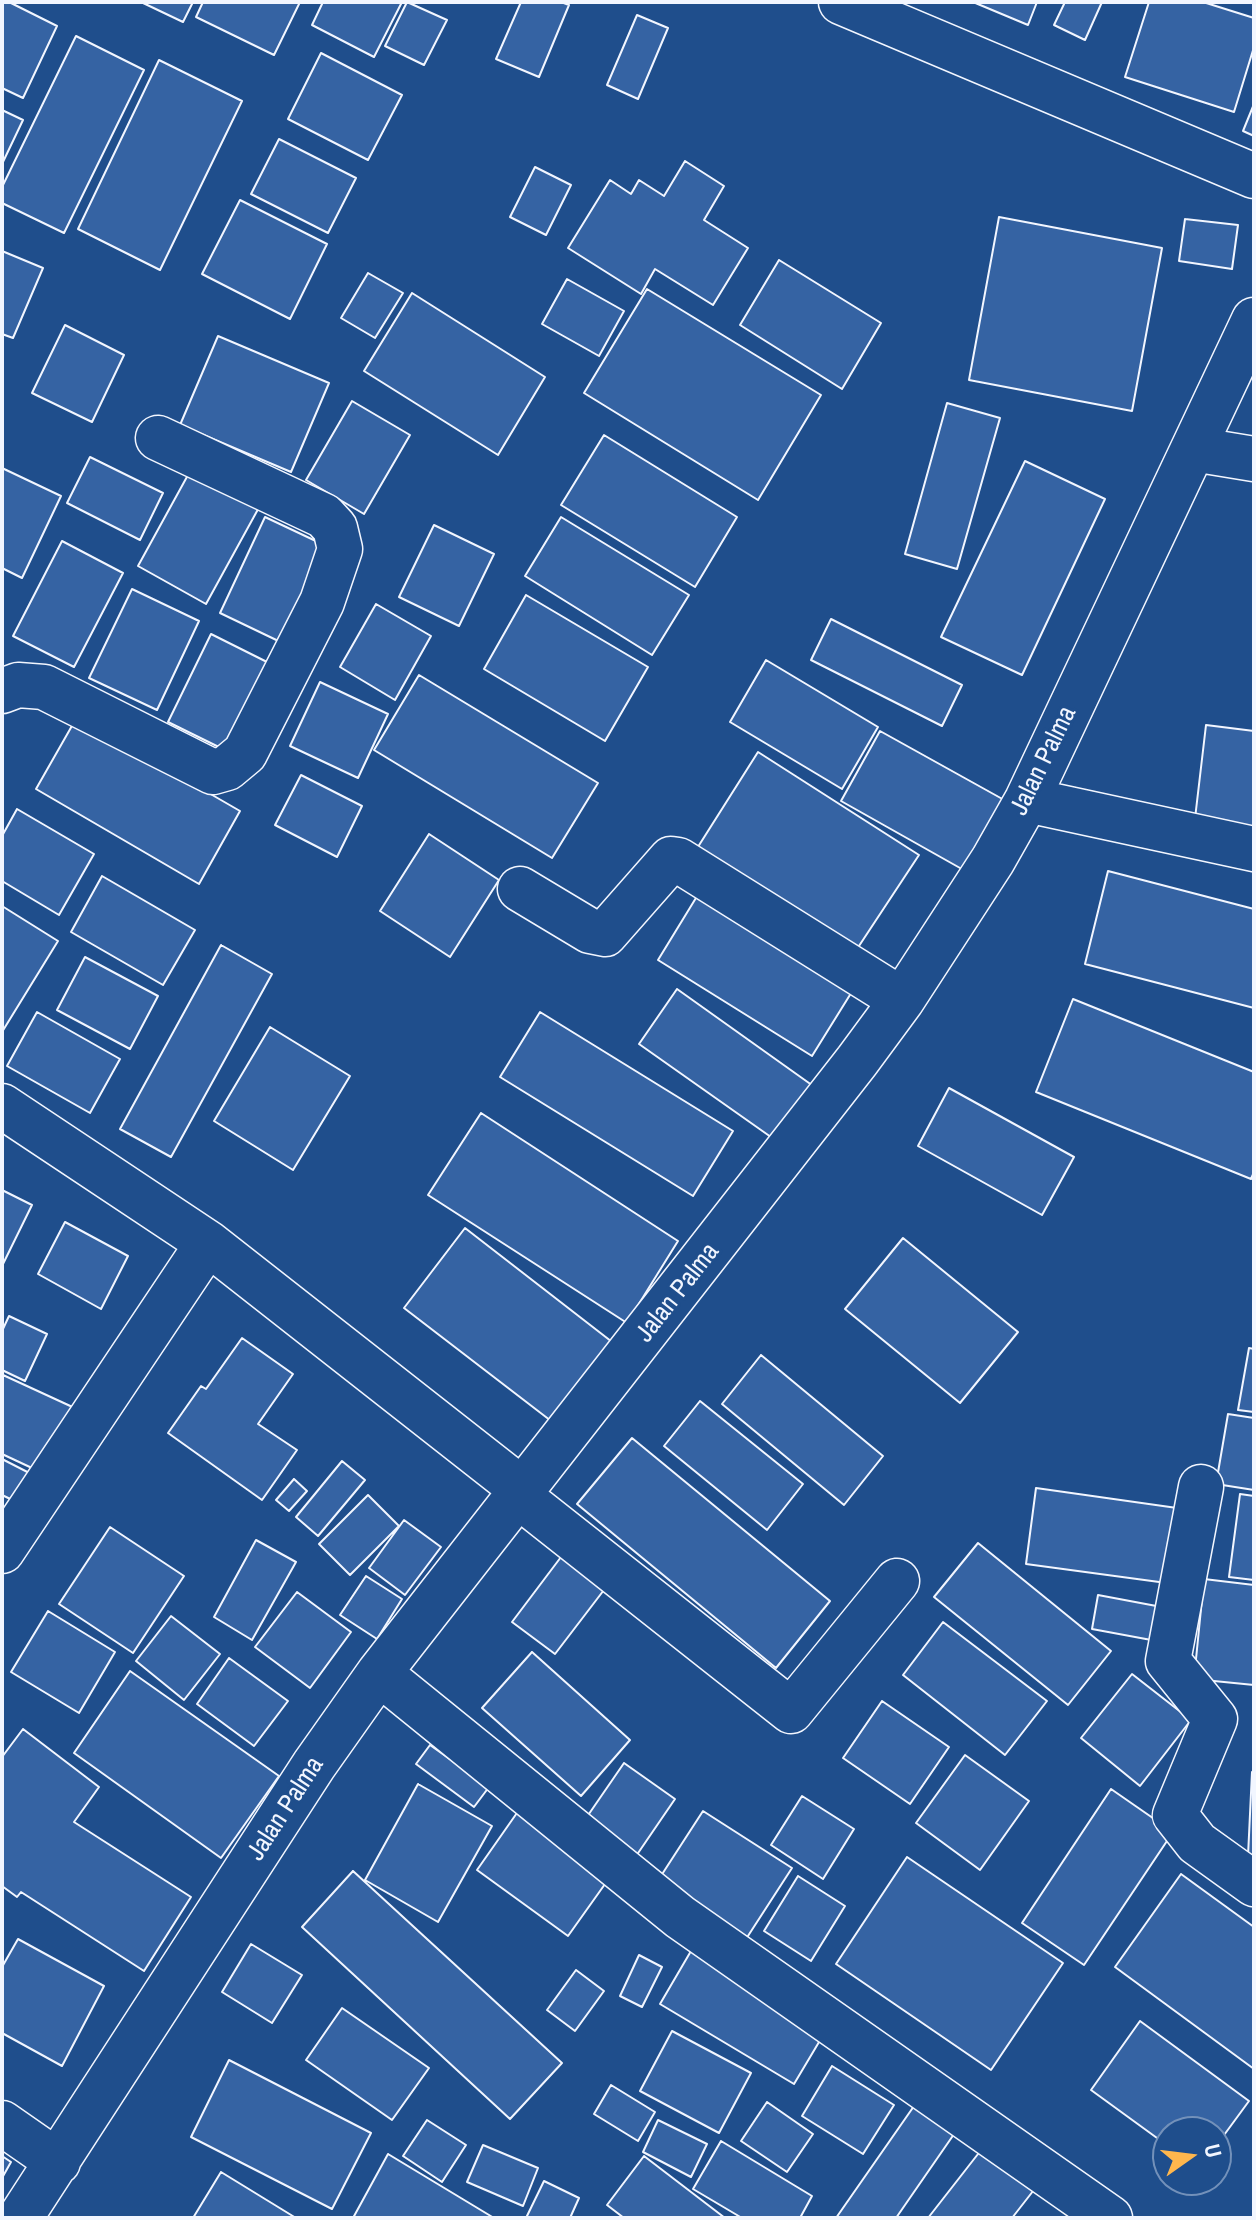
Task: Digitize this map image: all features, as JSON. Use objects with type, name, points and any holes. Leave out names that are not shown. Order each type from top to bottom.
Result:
[{"type":"street","points":[[841,2],[1254,176]]},
{"type":"street","name":"Jalan Palma","points":[[20,2218],[314,1765],[379,1673],[522,1494],[902,1000],[993,860],[1027,800],[1254,320]]},
{"type":"street","points":[[2,691],[18,685],[44,687],[213,772],[227,768],[245,753],[322,602],[340,549],[335,528],[324,516],[158,438]]},
{"type":"street","points":[[1193,449],[1254,459]]},
{"type":"street","points":[[1027,800],[1254,849]]},
{"type":"street","points":[[520,889],[590,931],[605,934],[671,859],[678,860],[902,1000]]},
{"type":"street","points":[[2,1106],[208,1243],[791,1711],[897,1581]]},
{"type":"street","points":[[2,1551],[208,1243]]},
{"type":"street","points":[[1201,1487],[1168,1661],[1215,1719],[1175,1815],[1197,1843],[1254,1884]]},
{"type":"street","points":[[379,1673],[680,1917],[1110,2218]]},
{"type":"street","points":[[2,2123],[58,2162]]},
{"type":"building","points":[[2,2],[9,2],[57,26],[23,98],[2,88]]},
{"type":"building","points":[[141,2],[193,2],[183,22]]},
{"type":"building","points":[[203,2],[300,2],[274,55],[196,17]]},
{"type":"building","points":[[323,2],[402,2],[374,57],[312,25]]},
{"type":"building","points":[[407,2],[447,20],[424,65],[385,46]]},
{"type":"building","points":[[521,2],[561,2],[569,5],[539,77],[496,59]]},
{"type":"building","points":[[973,2],[1037,2],[1028,25]]},
{"type":"building","points":[[1065,2],[1102,2],[1085,40],[1054,25]]},
{"type":"building","points":[[1149,2],[1203,2],[1254,18],[1254,47],[1234,112],[1125,77]]},
{"type":"building","points":[[637,15],[668,28],[638,99],[607,85]]},
{"type":"building","points":[[76,36],[144,70],[64,233],[2,203],[2,187]]},
{"type":"building","points":[[321,53],[402,95],[368,160],[288,119]]},
{"type":"building","points":[[159,60],[242,101],[160,270],[78,229]]},
{"type":"building","points":[[1254,104],[1254,136],[1243,131]]},
{"type":"building","points":[[2,110],[23,120],[2,164]]},
{"type":"building","points":[[279,139],[356,178],[328,233],[251,194]]},
{"type":"building","points":[[685,161],[724,186],[704,220],[748,248],[713,305],[655,269],[641,294],[568,248],[610,180],[631,194],[639,180],[664,196]]},
{"type":"building","points":[[535,167],[571,185],[546,235],[510,217]]},
{"type":"building","points":[[240,200],[327,244],[290,319],[202,274]]},
{"type":"building","points":[[999,217],[1162,248],[1132,411],[969,380]]},
{"type":"building","points":[[1185,219],[1238,225],[1232,269],[1179,261]]},
{"type":"building","points":[[2,251],[43,268],[13,338],[2,334]]},
{"type":"building","points":[[779,260],[881,323],[842,389],[740,325]]},
{"type":"building","points":[[368,273],[403,293],[375,338],[341,318]]},
{"type":"building","points":[[567,279],[624,311],[599,356],[542,324]]},
{"type":"building","points":[[647,289],[821,395],[758,500],[584,393]]},
{"type":"building","points":[[412,293],[545,377],[498,455],[364,371]]},
{"type":"building","points":[[65,325],[124,355],[92,422],[32,393]]},
{"type":"building","points":[[218,336],[329,383],[291,472],[180,425]]},
{"type":"building","points":[[352,401],[410,435],[364,514],[306,480]]},
{"type":"building","points":[[947,403],[1000,418],[957,569],[905,554]]},
{"type":"building","points":[[604,435],[737,517],[695,587],[561,505]]},
{"type":"building","points":[[90,457],[163,493],[140,540],[67,503]]},
{"type":"building","points":[[1025,461],[1105,499],[1022,675],[941,637]]},
{"type":"building","points":[[194,464],[262,502],[206,604],[138,566]]},
{"type":"building","points":[[2,468],[61,496],[22,578],[2,568]]},
{"type":"building","points":[[265,517],[337,551],[293,648],[220,613]]},
{"type":"building","points":[[561,517],[689,595],[652,655],[525,576]]},
{"type":"building","points":[[434,525],[494,554],[459,626],[399,597]]},
{"type":"building","points":[[62,541],[123,573],[74,667],[13,636]]},
{"type":"building","points":[[132,589],[199,621],[157,710],[89,678]]},
{"type":"building","points":[[526,595],[648,667],[605,741],[484,669]]},
{"type":"building","points":[[376,604],[431,636],[395,700],[340,667]]},
{"type":"building","points":[[831,619],[962,685],[942,726],[811,660]]},
{"type":"building","points":[[211,634],[277,667],[233,754],[168,722]]},
{"type":"building","points":[[766,660],[878,727],[842,789],[730,722]]},
{"type":"building","points":[[419,675],[598,783],[552,858],[374,750]]},
{"type":"building","points":[[320,682],[388,714],[358,778],[290,746]]},
{"type":"building","points":[[77,717],[240,811],[199,884],[36,789]]},
{"type":"building","points":[[1206,725],[1254,731],[1254,834],[1194,827]]},
{"type":"building","points":[[880,731],[1015,806],[976,877],[841,801]]},
{"type":"building","points":[[758,752],[919,855],[855,952],[696,850]]},
{"type":"building","points":[[301,775],[362,806],[337,857],[275,825]]},
{"type":"building","points":[[17,809],[94,854],[59,915],[2,881],[2,836]]},
{"type":"building","points":[[429,834],[499,880],[450,957],[380,911]]},
{"type":"building","points":[[1108,871],[1254,909],[1254,1008],[1085,964]]},
{"type":"building","points":[[102,876],[195,930],[163,985],[71,932]]},
{"type":"building","points":[[699,893],[853,990],[812,1056],[658,960]]},
{"type":"building","points":[[2,906],[58,941],[2,1032]]},
{"type":"building","points":[[221,945],[272,974],[171,1157],[120,1129]]},
{"type":"building","points":[[85,957],[158,996],[130,1049],[57,1010]]},
{"type":"building","points":[[677,989],[816,1088],[778,1142],[639,1044]]},
{"type":"building","points":[[1073,999],[1254,1072],[1254,1172],[1251,1179],[1036,1092]]},
{"type":"building","points":[[37,1012],[120,1059],[90,1113],[7,1066]]},
{"type":"building","points":[[540,1012],[733,1131],[693,1196],[500,1077]]},
{"type":"building","points":[[270,1027],[350,1076],[293,1170],[214,1121]]},
{"type":"building","points":[[949,1088],[1074,1157],[1042,1215],[918,1146]]},
{"type":"building","points":[[481,1113],[678,1241],[627,1323],[428,1195]]},
{"type":"building","points":[[2,1190],[32,1205],[2,1266]]},
{"type":"building","points":[[65,1222],[128,1256],[101,1309],[38,1274]]},
{"type":"building","points":[[465,1228],[616,1345],[555,1424],[404,1308]]},
{"type":"building","points":[[903,1238],[1018,1332],[960,1403],[845,1309]]},
{"type":"building","points":[[9,1316],[47,1334],[25,1381],[2,1370],[2,1331]]},
{"type":"building","points":[[242,1338],[293,1374],[258,1424],[297,1450],[262,1500],[168,1433],[201,1386],[206,1389]]},
{"type":"building","points":[[1249,1348],[1254,1349],[1254,1412],[1238,1410]]},
{"type":"building","points":[[761,1355],[883,1456],[844,1505],[722,1404]]},
{"type":"building","points":[[3,1375],[79,1410],[49,1476],[2,1454]]},
{"type":"building","points":[[700,1401],[803,1484],[767,1530],[664,1446]]},
{"type":"building","points":[[1228,1414],[1254,1418],[1254,1490],[1216,1484]]},
{"type":"building","points":[[632,1438],[830,1601],[776,1668],[577,1504]]},
{"type":"building","points":[[2,1459],[43,1480],[29,1508],[2,1495]]},
{"type":"building","points":[[342,1461],[365,1480],[318,1536],[296,1517]]},
{"type":"building","points":[[294,1479],[307,1491],[289,1511],[276,1500]]},
{"type":"building","points":[[1036,1488],[1184,1509],[1174,1584],[1026,1564]]},
{"type":"building","points":[[1240,1494],[1254,1496],[1254,1580],[1229,1577]]},
{"type":"building","points":[[368,1495],[399,1526],[350,1575],[319,1544]]},
{"type":"building","points":[[404,1520],[441,1547],[405,1595],[369,1568]]},
{"type":"building","points":[[110,1527],[184,1576],[133,1653],[59,1604]]},
{"type":"building","points":[[256,1540],[296,1562],[252,1640],[214,1617]]},
{"type":"building","points":[[978,1543],[1111,1651],[1068,1705],[934,1597]]},
{"type":"building","points":[[564,1553],[607,1586],[555,1654],[512,1622]]},
{"type":"building","points":[[366,1576],[402,1599],[377,1639],[340,1615]]},
{"type":"building","points":[[1204,1579],[1254,1585],[1254,1685],[1194,1679]]},
{"type":"building","points":[[297,1592],[351,1632],[310,1688],[255,1647]]},
{"type":"building","points":[[1098,1595],[1167,1608],[1162,1642],[1092,1629]]},
{"type":"building","points":[[48,1611],[115,1652],[79,1713],[11,1672]]},
{"type":"building","points":[[171,1616],[220,1654],[184,1700],[136,1661]]},
{"type":"building","points":[[943,1622],[1047,1701],[1005,1755],[903,1675]]},
{"type":"building","points":[[532,1652],[630,1740],[581,1796],[482,1708]]},
{"type":"building","points":[[229,1658],[288,1701],[254,1746],[197,1704]]},
{"type":"building","points":[[130,1671],[279,1776],[221,1858],[74,1753]]},
{"type":"building","points":[[1132,1674],[1191,1720],[1140,1786],[1081,1738]]},
{"type":"building","points":[[882,1701],[949,1747],[910,1804],[843,1758]]},
{"type":"building","points":[[23,1729],[99,1787],[74,1822],[191,1897],[144,1971],[21,1892],[17,1897],[2,1886],[2,1757]]},
{"type":"building","points":[[430,1745],[489,1787],[474,1807],[416,1764]]},
{"type":"building","points":[[965,1755],[1029,1801],[980,1870],[916,1823]]},
{"type":"building","points":[[624,1763],[675,1799],[634,1859],[582,1824]]},
{"type":"building","points":[[1252,1772],[1254,1856],[1248,1856]]},
{"type":"building","points":[[418,1784],[492,1826],[438,1922],[365,1880]]},
{"type":"building","points":[[1111,1789],[1173,1832],[1084,1965],[1022,1923]]},
{"type":"building","points":[[802,1796],[854,1829],[823,1879],[771,1845]]},
{"type":"building","points":[[519,1810],[610,1877],[568,1936],[477,1870]]},
{"type":"building","points":[[703,1811],[792,1868],[746,1939],[657,1882]]},
{"type":"building","points":[[907,1857],[1063,1963],[991,2070],[836,1964]]},
{"type":"building","points":[[353,1871],[562,2063],[510,2119],[302,1927]]},
{"type":"building","points":[[1181,1874],[1254,1927],[1254,2069],[1115,1967]]},
{"type":"building","points":[[798,1876],[845,1906],[811,1961],[764,1931]]},
{"type":"building","points":[[18,1939],[104,1986],[62,2066],[2,2033],[2,1967]]},
{"type":"building","points":[[251,1944],[302,1975],[272,2023],[222,1992]]},
{"type":"building","points":[[691,1951],[825,2032],[794,2084],[660,2004]]},
{"type":"building","points":[[639,1955],[662,1967],[642,2007],[620,1996]]},
{"type":"building","points":[[576,1970],[604,1991],[575,2031],[547,2010]]},
{"type":"building","points":[[342,2008],[429,2068],[392,2120],[306,2060]]},
{"type":"building","points":[[1140,2021],[1249,2101],[1232,2124],[1232,2116],[1152,2116],[1152,2134],[1091,2090]]},
{"type":"building","points":[[672,2031],[751,2073],[719,2133],[640,2091]]},
{"type":"building","points":[[229,2060],[371,2133],[332,2209],[191,2137]]},
{"type":"building","points":[[832,2066],[894,2105],[863,2154],[802,2116]]},
{"type":"building","points":[[611,2085],[655,2112],[638,2141],[594,2114]]},
{"type":"building","points":[[921,2096],[961,2124],[896,2218],[836,2218]]},
{"type":"building","points":[[767,2102],[813,2134],[787,2172],[741,2141]]},
{"type":"building","points":[[427,2120],[466,2145],[442,2182],[403,2156]]},
{"type":"building","points":[[658,2120],[707,2144],[691,2177],[643,2152]]},
{"type":"building","points":[[721,2141],[812,2196],[800,2218],[742,2218],[693,2189]]},
{"type":"building","points":[[483,2145],[538,2168],[523,2206],[467,2182]]},
{"type":"building","points":[[985,2145],[1037,2186],[1012,2218],[928,2218]]},
{"type":"building","points":[[388,2154],[494,2218],[353,2218]]},
{"type":"building","points":[[2,2156],[11,2162],[2,2178]]},
{"type":"building","points":[[644,2156],[725,2218],[624,2218],[607,2205]]},
{"type":"building","points":[[221,2172],[296,2218],[193,2218]]},
{"type":"building","points":[[544,2181],[579,2198],[570,2218],[526,2218]]}]
